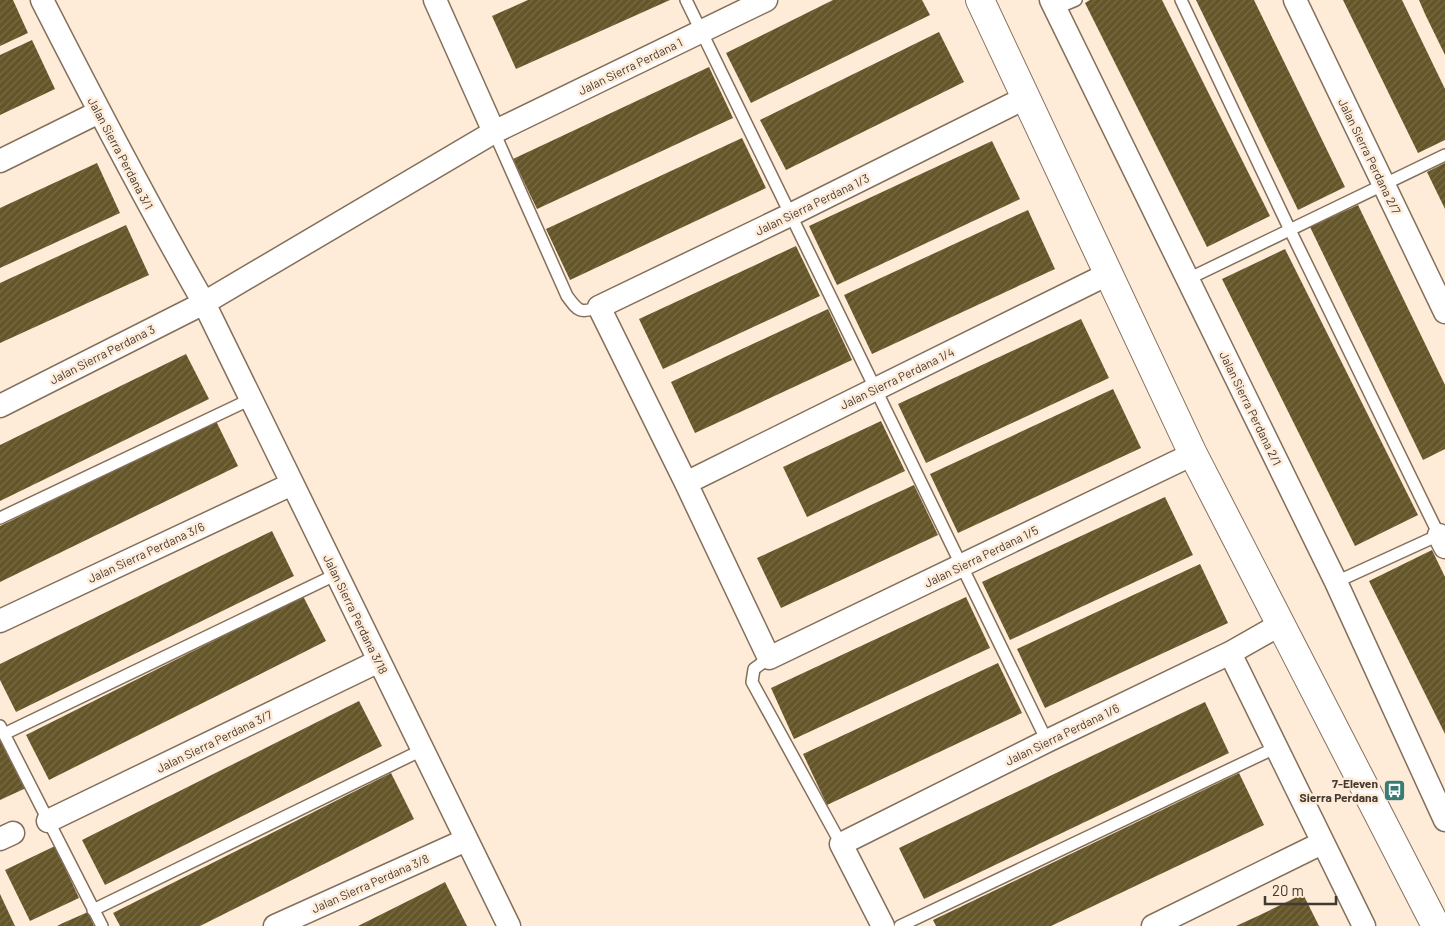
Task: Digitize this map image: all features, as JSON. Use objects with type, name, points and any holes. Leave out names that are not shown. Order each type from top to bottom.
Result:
[{"type":"street","name":"Jalan Sierra Perdana 3/1","points":[[42,0],[150,208],[204,303]]},
{"type":"street","points":[[435,0],[494,132]]},
{"type":"street","name":"Jalan Sierra Perdana 1","points":[[204,303],[494,132],[766,0]]},
{"type":"street","points":[[980,0],[1193,454],[1437,926],[1445,923]]},
{"type":"street","name":"Jalan Sierra Perdana 2/7","points":[[1295,0],[1445,312]]},
{"type":"street","name":"Jalan Sierra Perdana 2/1","points":[[1053,5],[1336,582],[1445,820]]},
{"type":"street","name":"Jalan Sierra Perdana 1/3","points":[[599,307],[790,216],[1025,98]]},
{"type":"street","points":[[0,161],[99,112]]},
{"type":"street","name":"Jalan Sierra Perdana 1/4","points":[[686,483],[1108,274]]},
{"type":"street","name":"Jalan Sierra Perdana 3/18","points":[[204,303],[507,925]]},
{"type":"street","name":"Jalan Sierra Perdana 3","points":[[0,406],[204,303]]},
{"type":"street","points":[[599,307],[686,483],[769,658]]},
{"type":"street","name":"Jalan Sierra Perdana 1/5","points":[[769,658],[1193,454]]},
{"type":"street","name":"Jalan Sierra Perdana 3/6","points":[[0,621],[292,484]]},
{"type":"street","name":"Jalan Sierra Perdana 1/6","points":[[842,844],[1046,741],[1230,653],[1281,624]]},
{"type":"street","points":[[1230,653],[1364,926]]},
{"type":"street","name":"Jalan Sierra Perdana 3/7","points":[[48,821],[379,661]]},
{"type":"street","name":"Jalan Sierra Perdana 3/8","points":[[275,926],[466,840]]},
{"type":"street","points":[[1153,926],[1322,843]]},
{"type":"street","points":[[842,844],[883,926]]},
{"type":"lane","points":[[686,0],[1046,741]]},
{"type":"lane","points":[[1053,5],[1076,0]]},
{"type":"lane","points":[[1181,0],[1290,230],[1443,538],[1336,582]]},
{"type":"lane","points":[[494,132],[567,296],[576,308],[587,312],[599,307]]},
{"type":"lane","points":[[1188,280],[1445,155]]},
{"type":"lane","points":[[0,518],[251,399]]},
{"type":"lane","points":[[102,926],[2,730],[337,574]]},
{"type":"lane","points":[[769,658],[754,669],[752,682],[842,844]]},
{"type":"lane","points":[[900,926],[1275,748]]},
{"type":"lane","points":[[93,910],[422,750]]},
{"type":"building","points":[[0,0],[13,0],[28,33],[0,46]]},
{"type":"building","points":[[528,0],[670,0],[516,69],[492,16]]},
{"type":"building","points":[[833,0],[922,0],[930,15],[751,103],[726,53]]},
{"type":"building","points":[[1090,0],[1162,0],[1270,216],[1207,247],[1085,3]]},
{"type":"building","points":[[1196,0],[1254,0],[1345,187],[1298,210]]},
{"type":"building","points":[[1343,0],[1402,0],[1445,89],[1445,140],[1418,153]]},
{"type":"building","points":[[1419,0],[1445,0],[1445,55],[1425,14]]},
{"type":"building","points":[[939,32],[964,82],[786,170],[760,120]]},
{"type":"building","points":[[32,40],[55,89],[0,115],[0,55]]},
{"type":"building","points":[[709,67],[733,118],[537,209],[513,159]]},
{"type":"building","points":[[742,138],[766,188],[570,280],[546,229]]},
{"type":"building","points":[[992,141],[1020,199],[837,285],[809,226]]},
{"type":"building","points":[[97,163],[120,213],[0,268],[0,208]]},
{"type":"building","points":[[1445,163],[1445,209],[1427,172]]},
{"type":"building","points":[[1358,205],[1445,385],[1445,449],[1423,460],[1310,227]]},
{"type":"building","points":[[1028,210],[1055,269],[872,354],[844,295]]},
{"type":"building","points":[[126,225],[149,275],[0,343],[0,283]]},
{"type":"building","points":[[796,246],[820,296],[663,369],[639,319]]},
{"type":"building","points":[[1285,249],[1418,515],[1355,546],[1222,279]]},
{"type":"building","points":[[828,309],[852,360],[695,433],[671,382]]},
{"type":"building","points":[[1081,319],[1109,378],[926,463],[898,404]]},
{"type":"building","points":[[186,354],[209,399],[0,501],[0,445]]},
{"type":"building","points":[[1113,389],[1141,448],[958,533],[930,474]]},
{"type":"building","points":[[216,421],[238,466],[0,582],[0,526]]},
{"type":"building","points":[[881,421],[905,471],[807,517],[783,467]]},
{"type":"building","points":[[914,485],[938,535],[781,608],[757,558]]},
{"type":"building","points":[[1165,497],[1193,555],[1010,640],[982,582]]},
{"type":"building","points":[[272,531],[294,576],[16,712],[0,680],[0,664]]},
{"type":"building","points":[[1432,550],[1445,577],[1445,734],[1369,581]]},
{"type":"building","points":[[1200,564],[1228,623],[1045,708],[1017,649]]},
{"type":"building","points":[[303,596],[326,641],[49,780],[26,735]]},
{"type":"building","points":[[966,597],[990,648],[794,739],[771,688]]},
{"type":"building","points":[[998,663],[1022,713],[827,805],[803,754]]},
{"type":"building","points":[[359,701],[382,746],[105,885],[82,840]]},
{"type":"building","points":[[1205,702],[1229,753],[924,899],[899,848]]},
{"type":"building","points":[[0,738],[26,788],[0,800]]},
{"type":"building","points":[[391,773],[414,819],[200,926],[120,926],[113,913]]},
{"type":"building","points":[[1239,773],[1264,825],[1051,926],[936,926],[933,920]]},
{"type":"building","points":[[55,846],[79,898],[30,921],[5,870]]},
{"type":"building","points":[[445,882],[467,926],[358,926],[426,892]]},
{"type":"building","points":[[0,894],[15,926],[0,926]]},
{"type":"building","points":[[1303,894],[1319,926],[1236,926],[1260,915]]},
{"type":"building","points":[[88,912],[94,926],[57,926],[63,923]]},
{"type":"place","name":"7-Eleven Sierra Perdana","points":[[1394,790]]}]
